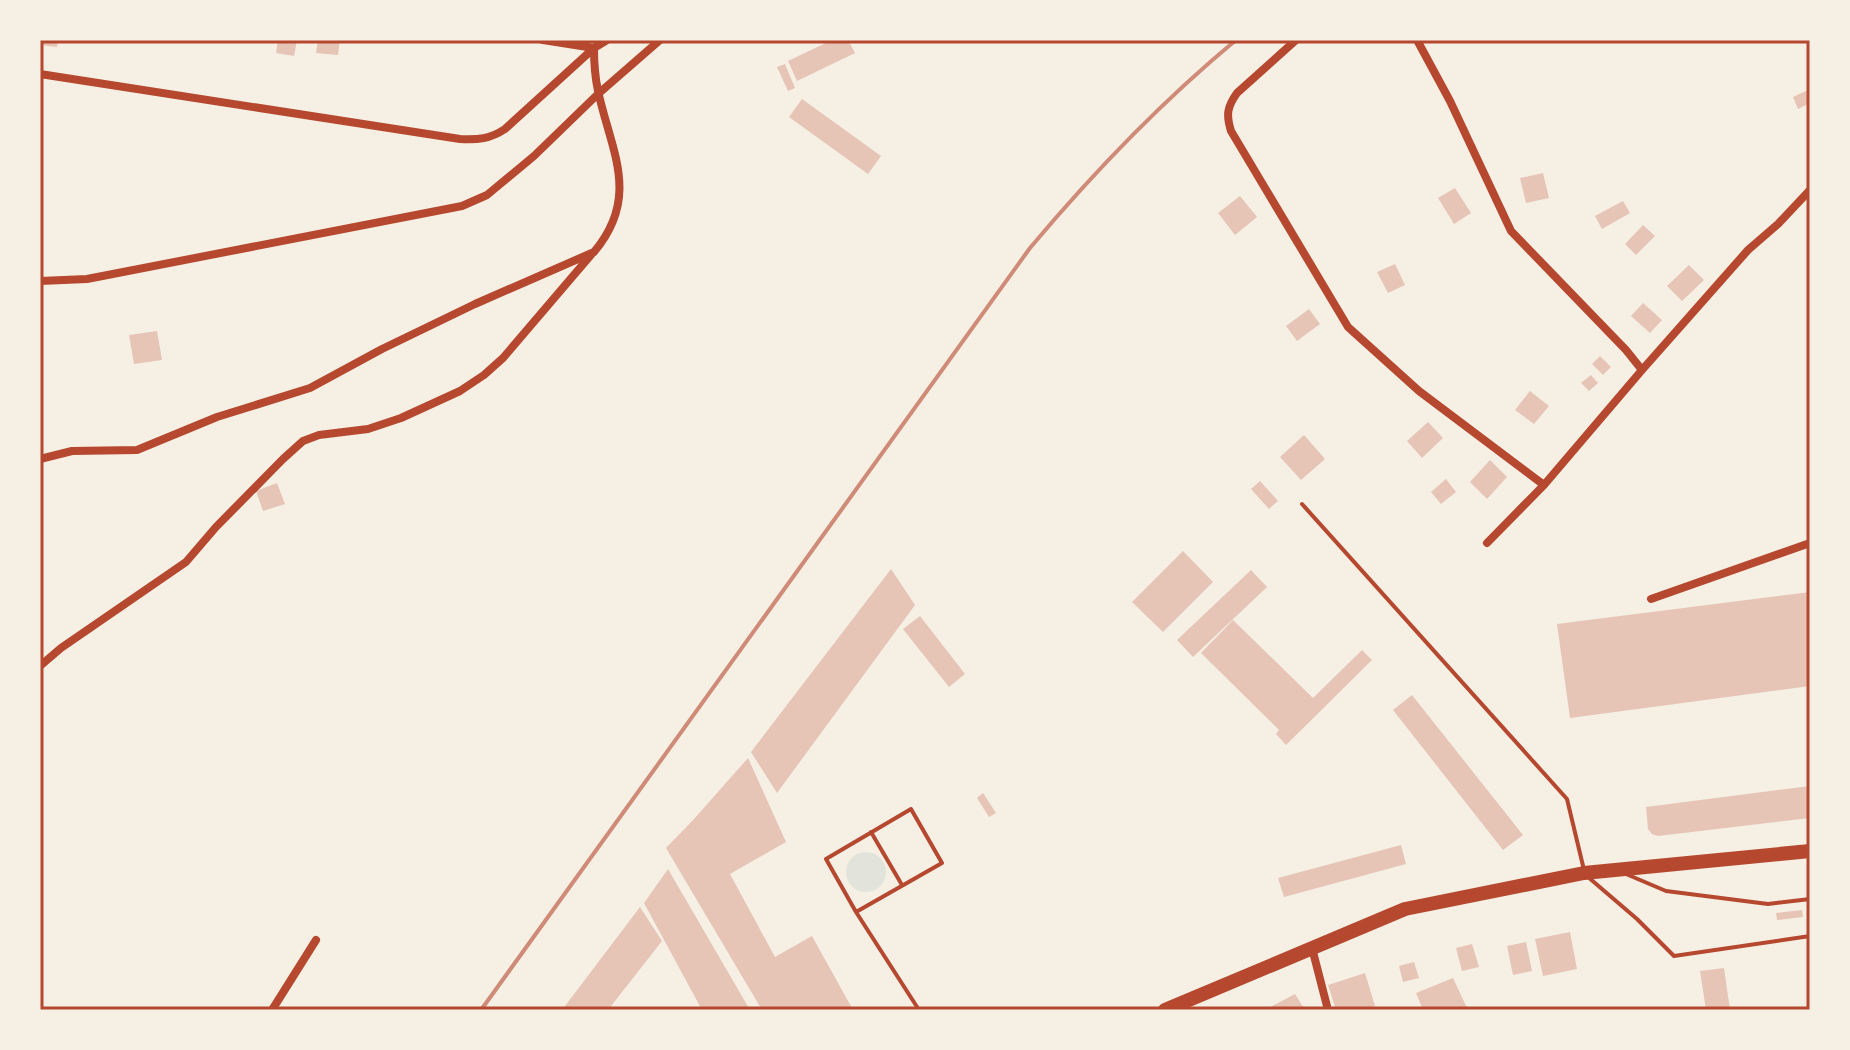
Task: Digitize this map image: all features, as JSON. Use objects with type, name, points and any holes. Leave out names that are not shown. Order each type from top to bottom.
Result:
[{"type":"main road","points":[[1165,1010],[1405,909],[1584,873],[1810,851]]},
{"type":"street","points":[[543,40],[594,48]]},
{"type":"street","points":[[40,74],[460,139],[483,140],[505,129],[594,48],[607,40]]},
{"type":"street","points":[[40,281],[87,279],[462,206],[487,195],[534,156],[660,40]]},
{"type":"street","points":[[1296,40],[1237,93],[1226,116],[1231,131],[1348,327],[1419,391],[1544,485]]},
{"type":"street","points":[[1417,40],[1450,101],[1511,231],[1642,370]]},
{"type":"street","points":[[40,666],[61,648],[186,562],[216,527],[303,441],[319,435],[368,429],[401,418],[460,391],[503,358],[603,241],[615,217],[620,186],[619,167],[598,94],[594,48]]},
{"type":"street","points":[[1487,543],[1544,485],[1748,250],[1810,190]]},
{"type":"street","points":[[40,459],[72,451],[137,450],[217,417],[310,388],[435,323],[594,252]]},
{"type":"street","points":[[1651,599],[1810,543]]},
{"type":"street","points":[[272,1010],[316,940]]},
{"type":"street","points":[[1312,948],[1328,1010]]},
{"type":"lane","points":[[1302,504],[1567,799],[1584,873],[1674,956],[1810,936]]},
{"type":"lane","points":[[856,912],[942,863],[911,809],[826,859],[856,912],[919,1010]]},
{"type":"lane","points":[[871,832],[902,886]]},
{"type":"lane","points":[[1621,871],[1666,891],[1768,904],[1810,899]]},
{"type":"shaded area","points":[[866,852],[880,858],[886,872],[880,886],[866,892],[852,886],[846,872],[852,858]]},
{"type":"building","points":[[40,40],[58,40],[57,47],[40,45]]},
{"type":"building","points":[[278,40],[297,40],[294,56],[276,53]]},
{"type":"building","points":[[318,40],[340,40],[338,55],[316,53]]},
{"type":"building","points":[[832,40],[848,40],[855,53],[797,81],[788,61]]},
{"type":"building","points":[[785,64],[795,88],[788,91],[777,67]]},
{"type":"building","points":[[1810,89],[1810,103],[1798,109],[1793,97]]},
{"type":"building","points":[[802,99],[881,156],[868,174],[789,117]]},
{"type":"building","points":[[1543,173],[1549,198],[1526,203],[1520,178]]},
{"type":"building","points":[[1455,188],[1471,213],[1454,224],[1438,198]]},
{"type":"building","points":[[1240,196],[1257,217],[1235,235],[1218,213]]},
{"type":"building","points":[[1623,201],[1630,213],[1602,229],[1595,216]]},
{"type":"building","points":[[1643,225],[1655,236],[1636,255],[1625,244]]},
{"type":"building","points":[[1395,264],[1405,285],[1388,293],[1377,272]]},
{"type":"building","points":[[1689,265],[1704,280],[1682,301],[1667,286]]},
{"type":"building","points":[[1643,303],[1662,320],[1650,333],[1631,316]]},
{"type":"building","points":[[1309,309],[1320,324],[1297,341],[1286,326]]},
{"type":"building","points":[[157,331],[162,360],[134,364],[129,335]]},
{"type":"building","points":[[1600,356],[1611,367],[1603,375],[1592,364]]},
{"type":"building","points":[[1591,375],[1598,383],[1589,391],[1581,383]]},
{"type":"building","points":[[1530,391],[1549,406],[1534,424],[1515,410]]},
{"type":"building","points":[[1428,422],[1443,438],[1422,458],[1407,441]]},
{"type":"building","points":[[1304,435],[1325,459],[1301,480],[1280,457]]},
{"type":"building","points":[[1490,460],[1507,477],[1487,499],[1470,482]]},
{"type":"building","points":[[1446,479],[1456,492],[1441,504],[1431,492]]},
{"type":"building","points":[[1260,481],[1278,501],[1269,509],[1251,489]]},
{"type":"building","points":[[277,483],[285,504],[263,511],[256,491]]},
{"type":"building","points":[[1183,551],[1213,582],[1163,632],[1132,602]]},
{"type":"building","points":[[891,569],[915,605],[777,793],[751,752]]},
{"type":"building","points":[[1251,570],[1267,587],[1193,657],[1177,640]]},
{"type":"building","points":[[1810,592],[1810,686],[1570,718],[1557,624]]},
{"type":"building","points":[[920,616],[965,674],[949,687],[903,629]]},
{"type":"building","points":[[1233,620],[1313,698],[1362,650],[1372,660],[1286,745],[1276,734],[1279,730],[1201,653]]},
{"type":"building","points":[[1412,695],[1523,835],[1503,850],[1393,710]]},
{"type":"building","points":[[748,758],[786,842],[730,874],[775,957],[812,936],[853,1010],[762,1010],[666,848]]},
{"type":"building","points":[[1810,786],[1810,818],[1658,836],[1648,829],[1646,807]]},
{"type":"building","points":[[983,793],[996,813],[989,817],[977,798]]},
{"type":"building","points":[[1401,845],[1406,864],[1284,897],[1278,878]]},
{"type":"building","points":[[668,869],[750,1010],[702,1010],[644,903]]},
{"type":"building","points":[[640,907],[662,941],[608,1010],[562,1010]]},
{"type":"building","points":[[1802,910],[1803,917],[1777,920],[1776,913]]},
{"type":"building","points":[[1570,932],[1577,969],[1543,976],[1535,939]]},
{"type":"building","points":[[1526,942],[1532,971],[1513,975],[1507,946]]},
{"type":"building","points":[[1472,944],[1479,967],[1462,971],[1456,948]]},
{"type":"building","points":[[1414,962],[1419,978],[1403,982],[1399,966]]},
{"type":"building","points":[[1724,968],[1730,1010],[1706,1010],[1700,971]]},
{"type":"building","points":[[1365,973],[1375,1006],[1363,1010],[1336,1010],[1328,985]]},
{"type":"building","points":[[1453,978],[1468,1010],[1423,1010],[1416,993]]},
{"type":"building","points":[[1295,994],[1305,1010],[1265,1010]]},
{"type":"railway","points":[[481,1010],[1030,248],[1128,140],[1236,40]]}]
